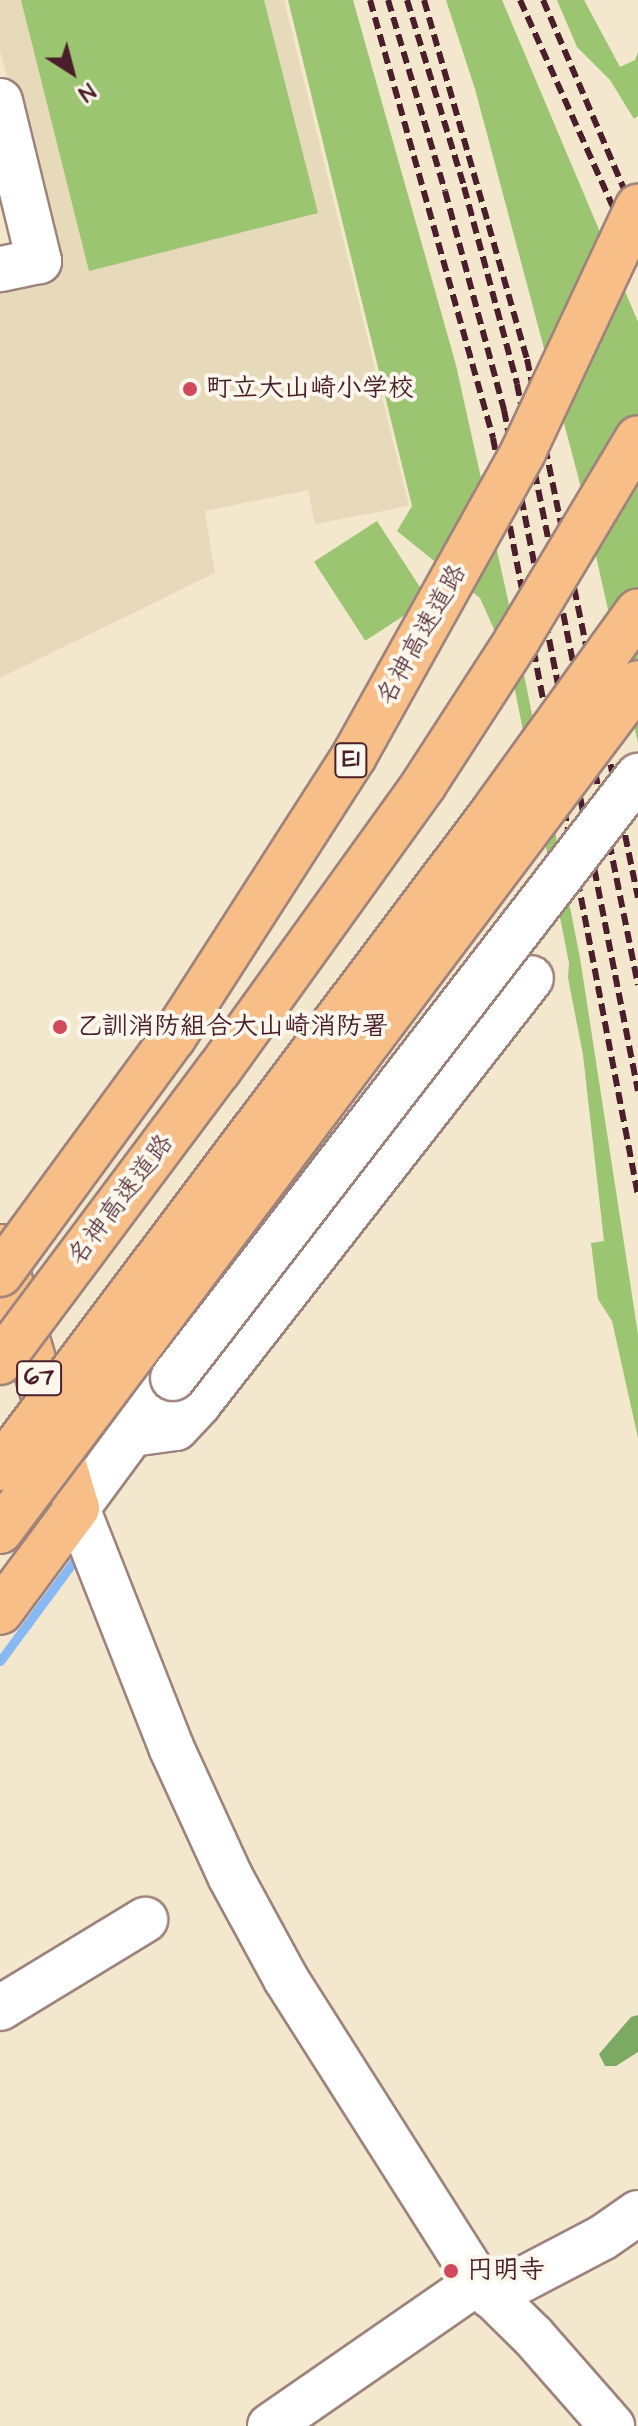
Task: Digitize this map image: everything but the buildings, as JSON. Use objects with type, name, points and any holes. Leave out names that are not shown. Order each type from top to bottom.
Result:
[{"type":"main road","name":"名神高速道路","points":[[0,1274],[173,1038],[354,756],[523,452],[638,207]]},
{"type":"main road","name":"名神高速道路","points":[[0,1362],[237,1045],[424,784],[517,640],[638,438]]},
{"type":"main road","points":[[0,1468],[491,815],[638,611]]},
{"type":"main road","points":[[0,1531],[638,683]]},
{"type":"main road","name":"67","points":[[0,1247],[77,1508]]},
{"type":"main road","points":[[0,1612],[77,1508]]},
{"type":"street","points":[[0,101],[39,261],[0,269]]},
{"type":"street","points":[[612,2426],[533,2336],[485,2289],[286,1979],[230,1876],[171,1747],[77,1508],[173,1378],[638,776]]},
{"type":"street","points":[[132,1434],[176,1428],[199,1403],[531,978]]},
{"type":"street","points":[[0,2008],[145,1920]]},
{"type":"street","points":[[270,2426],[485,2289],[602,2238],[638,2213]]},
{"type":"shaded area","name":"町立大山崎小学校","points":[[0,0],[284,0],[409,506],[315,524],[308,490],[205,511],[215,573],[0,678],[0,287],[56,257],[0,50]]},
{"type":"green space","points":[[21,0],[264,0],[318,213],[89,271]]},
{"type":"green space","points":[[288,0],[353,0],[456,365],[521,659],[580,958],[638,1334],[638,1438],[612,1321],[598,1299],[591,1243],[604,1241],[583,1055],[568,978],[569,963],[510,665],[480,598],[397,531],[412,506]]},
{"type":"green space","points":[[446,0],[502,0],[638,322],[638,743],[578,476],[475,89]]},
{"type":"green space","points":[[557,0],[584,0],[620,67],[635,60],[638,52],[638,116],[634,119],[610,80],[577,47]]},
{"type":"green space","points":[[377,521],[428,600],[365,641],[314,562]]},
{"type":"green space","points":[[638,2015],[638,2052],[616,2066],[605,2066],[599,2054],[631,2017]]},
{"type":"waterway","points":[[0,1661],[77,1557]]},
{"type":"railway","points":[[370,0],[493,438],[638,1195]]},
{"type":"railway","points":[[388,0],[445,191],[504,410],[638,1091]]},
{"type":"railway","points":[[407,0],[464,187],[517,384],[638,985]]},
{"type":"railway","points":[[424,0],[527,359],[638,898]]},
{"type":"railway","points":[[520,0],[638,263]]},
{"type":"railway","points":[[543,0],[638,222]]},
{"type":"place","name":"町立大山崎小学校","points":[[190,389]]},
{"type":"place","name":"乙訓消防組合大山崎消防署","points":[[60,1027]]},
{"type":"place","name":"円明寺","points":[[451,2271]]}]
